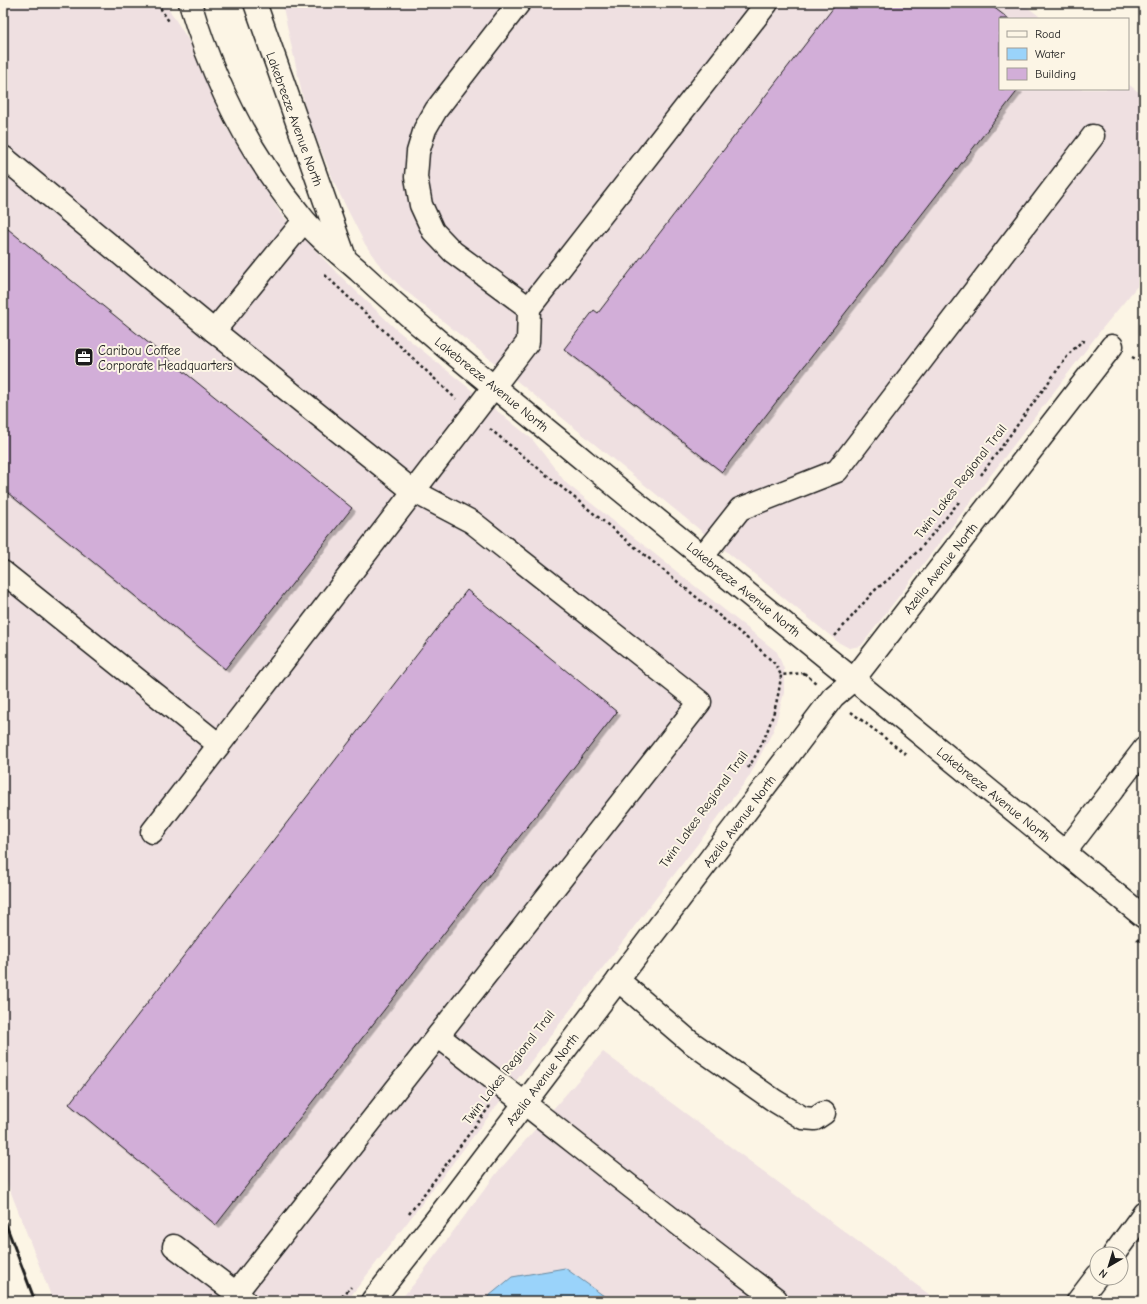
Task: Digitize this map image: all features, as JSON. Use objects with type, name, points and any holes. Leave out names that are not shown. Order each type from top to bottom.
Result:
[{"type":"street","name":"Lakebreeze Avenue North","points":[[190,3],[198,31],[222,90],[252,146],[274,182],[304,220],[394,304],[822,652],[1144,917]]},
{"type":"street","name":"Lakebreeze Avenue North","points":[[255,3],[345,258]]},
{"type":"street","points":[[519,3],[436,110],[425,129],[418,152],[416,177],[421,205],[433,232],[453,252],[529,308]]},
{"type":"street","points":[[152,832],[528,342],[529,308],[767,3]]},
{"type":"street","points":[[703,556],[740,509],[837,471],[1093,136]]},
{"type":"street","points":[[3,157],[214,331],[414,491],[472,522],[700,702],[438,1036],[240,1297],[174,1246]]},
{"type":"street","points":[[214,331],[304,220]]},
{"type":"street","name":"Azelia Avenue North","points":[[372,1301],[442,1212],[524,1102],[833,698],[854,679],[1112,346]]},
{"type":"street","points":[[3,572],[219,745]]},
{"type":"street","points":[[1065,852],[1144,749]]},
{"type":"street","points":[[618,980],[689,1041],[775,1101],[803,1118],[815,1119],[824,1113]]},
{"type":"street","points":[[438,1036],[524,1102],[660,1212],[777,1300]]},
{"type":"street","points":[[1120,1246],[1144,1213]]},
{"type":"street","points":[[1078,1301],[1089,1286]]},
{"type":"path","name":"Twin Lakes Regional Trail","points":[[978,478],[1069,354],[1082,341],[1112,346],[1144,363]]},
{"type":"path","name":"Twin Lakes Regional Trail","points":[[746,771],[765,735],[779,698],[781,675],[804,674],[874,590],[895,574],[920,549],[961,501]]},
{"type":"path","name":"Twin Lakes Regional Trail","points":[[404,1220],[505,1088]]},
{"type":"path","points":[[338,1301],[352,1286]]},
{"type":"shaded area","points":[[3,3],[165,3],[192,46],[225,125],[281,214],[336,272],[397,330],[532,439],[566,483],[777,652],[784,669],[784,693],[774,729],[749,777],[347,1301],[53,1301],[3,1172]]},
{"type":"shaded area","points":[[282,3],[1022,3],[1042,18],[999,18],[999,90],[1129,90],[1129,85],[1144,96],[1144,278],[1101,330],[861,646],[849,648],[838,642],[401,287],[377,262],[365,244],[336,187],[306,112]]},
{"type":"shaded area","points":[[603,1052],[938,1301],[399,1301],[414,1284],[496,1174]]},
{"type":"water","points":[[565,1268],[611,1301],[483,1301],[512,1277]]},
{"type":"building","points":[[837,3],[988,3],[1008,18],[999,18],[999,90],[1018,90],[722,472],[564,349],[594,310],[598,313]]},
{"type":"building","name":"Caribou Coffee Corporate Headquarters","points":[[3,225],[352,508],[225,669],[3,489]]},
{"type":"building","points":[[467,590],[617,712],[216,1225],[69,1104]]},
{"type":"railway","points":[[3,1217],[35,1301]]},
{"type":"place","name":"Caribou Coffee Corporate Headquarters","points":[[84,357]]}]
